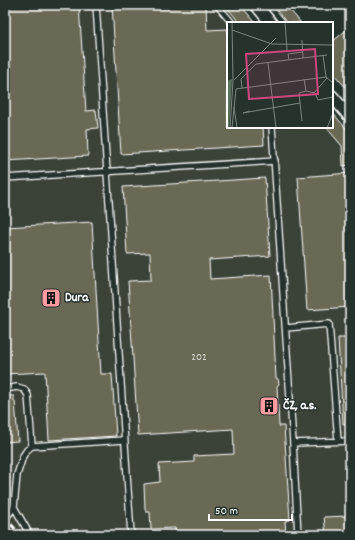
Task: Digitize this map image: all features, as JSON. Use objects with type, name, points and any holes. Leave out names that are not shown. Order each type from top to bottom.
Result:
[{"type":"street","points":[[256,5],[270,22]]},
{"type":"street","points":[[333,97],[350,118]]},
{"type":"lane","points":[[96,5],[131,535]]},
{"type":"lane","points":[[217,5],[231,22]]},
{"type":"lane","points":[[272,128],[298,535]]},
{"type":"lane","points":[[5,178],[274,161]]},
{"type":"lane","points":[[286,328],[328,324],[338,441]]},
{"type":"lane","points":[[5,388],[17,387],[24,389],[28,395],[32,446]]},
{"type":"lane","points":[[5,517],[14,507],[17,475],[23,456],[26,450],[32,446],[124,440]]},
{"type":"lane","points":[[293,443],[350,441]]},
{"type":"lane","points":[[14,507],[30,535]]},
{"type":"shaded area","name":"ČZ, a.s.","points":[[5,5],[242,5],[256,22],[227,22],[227,128],[333,127],[350,135],[350,535],[5,535]]},
{"type":"building","points":[[5,5],[79,5],[86,111],[96,110],[98,128],[87,129],[88,156],[5,161]]},
{"type":"building","points":[[112,5],[206,5],[207,30],[227,29],[227,128],[263,128],[264,145],[121,154]]},
{"type":"building","points":[[225,5],[240,5],[255,22],[239,22]]},
{"type":"building","points":[[272,5],[286,5],[300,22],[286,22]]},
{"type":"building","points":[[350,27],[350,92],[333,73],[333,41]]},
{"type":"building","points":[[333,113],[350,133],[350,165],[343,166],[342,146],[327,128],[333,128]]},
{"type":"building","points":[[350,173],[350,307],[307,310],[298,177]]},
{"type":"building","points":[[265,178],[270,256],[209,260],[210,279],[271,275],[276,378],[278,379],[279,384],[277,386],[279,426],[284,426],[290,520],[285,521],[286,535],[176,535],[175,528],[151,529],[150,512],[146,512],[145,509],[144,484],[160,482],[159,464],[194,462],[194,456],[234,454],[233,429],[138,435],[128,281],[151,280],[150,253],[127,254],[123,187]]},
{"type":"building","name":"Dura","points":[[92,222],[101,374],[112,374],[116,436],[49,440],[45,372],[5,374],[5,227]]},
{"type":"building","points":[[338,338],[350,338],[350,423],[343,424]]},
{"type":"building","points":[[5,396],[14,396],[18,441],[5,442]]},
{"type":"building","points":[[348,516],[349,535],[326,535],[324,517]]},
{"type":"railway","points":[[5,518],[21,535]]},
{"type":"place","name":"Dura","points":[[51,298]]},
{"type":"place","name":"ČZ, a.s.","points":[[269,406]]}]
